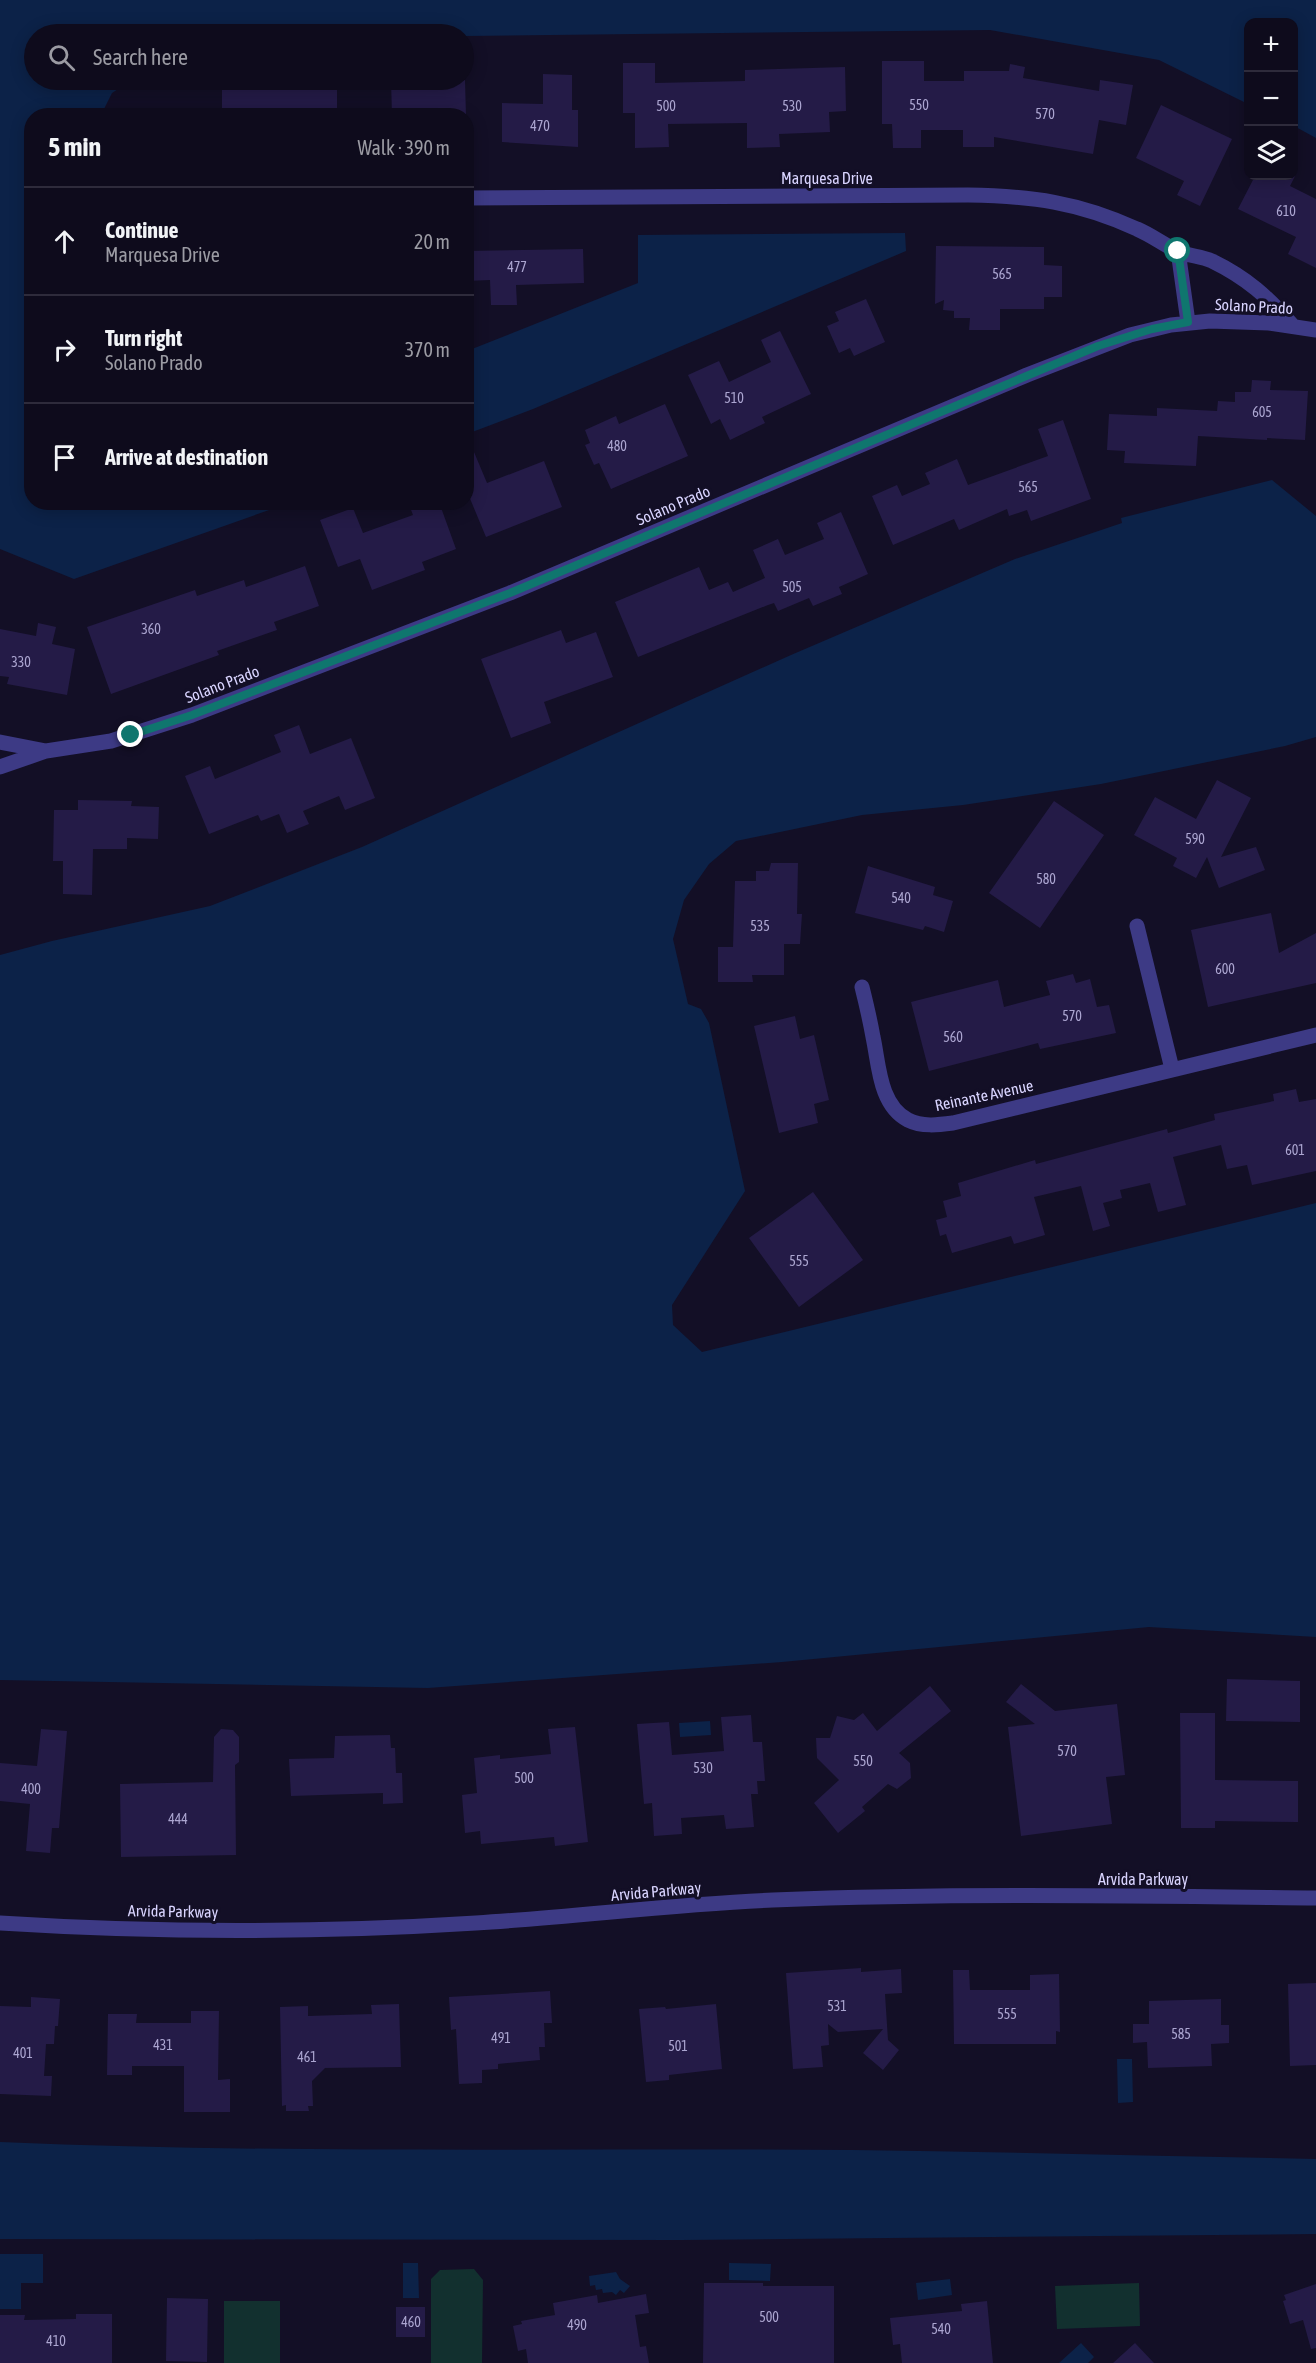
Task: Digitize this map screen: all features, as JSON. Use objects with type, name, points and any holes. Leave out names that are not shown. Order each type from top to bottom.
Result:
[{"type":"street","name":"Marquesa Drive","points":[[474,198],[1020,196],[1072,205],[1093,212],[1135,228],[1178,251],[1210,260],[1256,287],[1269,298],[1293,326]]},
{"type":"street","points":[[1178,251],[1188,322]]},
{"type":"street","name":"Solano Prado","points":[[0,767],[46,751],[111,741],[192,715],[521,588],[1098,346],[1152,329],[1188,322],[1239,321],[1316,330]]},
{"type":"street","name":"Solano Prado","points":[[0,742],[46,751]]},
{"type":"street","points":[[1137,926],[1172,1069]]},
{"type":"street","name":"Reinante Avenue","points":[[862,987],[884,1088],[890,1102],[898,1113],[918,1123],[931,1125],[954,1124],[1316,1035]]},
{"type":"street","name":"Arvida Parkway","points":[[0,1923],[125,1929],[320,1929],[495,1922],[773,1900],[1316,1898]]},
{"type":"green space","points":[[474,2269],[483,2280],[482,2363],[431,2363],[431,2279],[440,2270]]},
{"type":"green space","points":[[1139,2283],[1140,2326],[1057,2329],[1055,2286]]},
{"type":"green space","points":[[224,2301],[280,2301],[280,2363],[224,2363]]},
{"type":"water","points":[[0,0],[1316,0],[1316,138],[1298,128],[1298,18],[1244,18],[1244,102],[1159,60],[990,30],[474,36],[474,24],[24,24],[24,90],[117,90],[112,93],[104,108],[24,108],[24,510],[269,510],[74,579],[0,549]]},
{"type":"water","points":[[905,233],[906,251],[533,409],[474,431],[474,348],[638,283],[638,235]]},
{"type":"water","points":[[1272,480],[1316,516],[1316,737],[1285,746],[1101,784],[963,805],[862,815],[736,841],[709,864],[684,900],[673,939],[688,1004],[701,1009],[709,1023],[745,1191],[672,1305],[673,1325],[702,1352],[1316,1203],[1316,1637],[1149,1627],[782,1662],[428,1688],[0,1680],[0,955],[52,941],[210,906],[362,847],[791,655],[1015,559],[1122,523],[1121,518]]},
{"type":"water","points":[[710,1721],[711,1735],[680,1737],[679,1723]]},
{"type":"water","points":[[1117,2059],[1132,2059],[1133,2102],[1118,2103]]},
{"type":"water","points":[[0,2142],[213,2148],[853,2150],[1316,2159],[1316,2234],[680,2240],[0,2239]]},
{"type":"water","points":[[0,2254],[43,2254],[43,2283],[21,2283],[21,2309],[0,2309]]},
{"type":"water","points":[[403,2263],[418,2263],[419,2298],[403,2298]]},
{"type":"water","points":[[729,2263],[771,2264],[770,2281],[729,2280]]},
{"type":"water","points":[[616,2272],[620,2279],[630,2286],[624,2293],[620,2290],[616,2295],[612,2292],[603,2293],[602,2289],[596,2290],[595,2285],[590,2286],[589,2276]]},
{"type":"water","points":[[950,2279],[952,2295],[918,2300],[916,2283]]},
{"type":"water","points":[[1081,2343],[1094,2357],[1088,2363],[1059,2363]]},
{"type":"building","points":[[882,61],[924,61],[924,81],[964,81],[964,71],[1009,71],[1010,64],[1025,67],[1023,78],[1099,91],[1100,80],[1133,85],[1126,125],[1099,120],[1093,154],[994,137],[994,147],[963,147],[963,130],[921,130],[921,148],[893,148],[892,124],[882,124]]},
{"type":"building","points":[[623,63],[655,63],[655,83],[745,81],[745,70],[845,67],[846,111],[829,112],[830,132],[779,134],[780,147],[747,148],[747,123],[668,124],[669,147],[635,148],[635,113],[623,113]]},
{"type":"building","points":[[543,74],[572,75],[572,110],[578,110],[578,147],[502,142],[502,103],[543,104]]},
{"type":"building","points":[[222,90],[337,90],[337,108],[222,108]]},
{"type":"building","points":[[391,90],[465,90],[466,108],[392,108]]},
{"type":"building","points":[[1161,105],[1232,139],[1200,206],[1177,195],[1184,181],[1136,158]]},
{"type":"building","points":[[1253,180],[1293,180],[1290,186],[1316,199],[1316,268],[1288,254],[1296,237],[1238,209]]},
{"type":"building","points":[[936,246],[1044,247],[1044,265],[1062,266],[1062,297],[1044,297],[1044,309],[1000,309],[1000,330],[969,330],[970,318],[954,318],[954,311],[943,310],[944,300],[935,304]]},
{"type":"building","points":[[583,249],[584,283],[516,285],[517,305],[491,305],[490,280],[474,281],[474,251]]},
{"type":"building","points":[[866,299],[885,342],[854,356],[850,348],[839,353],[827,326],[839,321],[835,312]]},
{"type":"building","points":[[780,331],[811,394],[762,417],[765,423],[730,440],[720,419],[711,424],[688,375],[719,361],[729,382],[771,362],[761,340]]},
{"type":"building","points":[[1252,380],[1271,381],[1270,390],[1308,391],[1305,440],[1198,436],[1196,466],[1124,463],[1125,451],[1107,450],[1109,414],[1157,416],[1157,408],[1217,411],[1218,401],[1235,402],[1235,392],[1251,392]]},
{"type":"building","points":[[665,404],[688,456],[611,489],[599,463],[594,465],[585,445],[590,443],[585,430],[616,416],[619,424]]},
{"type":"building","points":[[1063,420],[1091,499],[1031,521],[1027,510],[1009,516],[1007,509],[959,530],[954,519],[893,545],[872,496],[897,485],[902,496],[930,484],[925,473],[957,459],[968,485],[1048,456],[1038,429]]},
{"type":"building","points":[[474,452],[487,483],[544,461],[562,507],[486,537],[474,508]]},
{"type":"building","points":[[354,510],[363,533],[413,515],[411,510],[442,510],[456,549],[422,562],[425,570],[372,590],[360,559],[338,567],[320,520]]},
{"type":"building","points":[[841,512],[868,574],[839,587],[842,594],[813,606],[809,598],[778,611],[774,603],[638,657],[615,602],[699,567],[709,590],[728,582],[733,592],[765,578],[753,550],[778,539],[785,555],[824,539],[817,523]]},
{"type":"building","points":[[305,566],[319,606],[274,622],[277,630],[217,651],[219,655],[111,694],[87,627],[195,590],[197,596],[244,580],[246,587]]},
{"type":"building","points":[[38,623],[56,627],[52,644],[75,649],[67,695],[7,684],[9,677],[0,676],[0,629],[36,636]]},
{"type":"building","points":[[561,630],[566,643],[596,632],[613,677],[544,702],[551,723],[511,738],[481,659]]},
{"type":"building","points":[[299,725],[310,754],[351,738],[375,798],[345,810],[339,796],[303,811],[309,824],[287,833],[279,814],[261,821],[258,815],[209,834],[185,776],[210,766],[215,779],[281,752],[274,735]]},
{"type":"building","points":[[1217,780],[1251,798],[1221,857],[1256,847],[1265,870],[1219,888],[1207,857],[1196,878],[1173,866],[1177,858],[1134,835],[1155,797],[1196,819]]},
{"type":"building","points":[[78,800],[132,801],[131,806],[159,807],[158,839],[127,838],[127,849],[93,849],[92,895],[63,894],[63,861],[53,861],[54,810],[78,810]]},
{"type":"building","points":[[1054,801],[1104,835],[1040,928],[989,893]]},
{"type":"building","points":[[771,863],[798,863],[797,914],[802,914],[800,944],[784,944],[784,975],[752,975],[753,982],[718,982],[718,947],[733,947],[735,881],[756,881],[756,871],[769,871]]},
{"type":"building","points":[[868,866],[935,887],[933,895],[953,901],[944,932],[925,926],[923,930],[855,913]]},
{"type":"building","points":[[1271,913],[1279,953],[1316,933],[1316,983],[1208,1007],[1191,930]]},
{"type":"building","points":[[1073,974],[1076,983],[1090,979],[1097,1007],[1109,1005],[1116,1033],[1040,1049],[1038,1043],[929,1071],[911,1002],[998,980],[1004,1007],[1050,995],[1046,981]]},
{"type":"building","points":[[795,1016],[800,1039],[814,1035],[829,1100],[814,1104],[818,1123],[779,1133],[754,1026]]},
{"type":"building","points":[[1296,1089],[1299,1102],[1316,1099],[1316,1171],[1252,1185],[1247,1165],[1227,1169],[1221,1145],[1173,1157],[1186,1205],[1158,1212],[1150,1183],[1120,1190],[1122,1198],[1103,1203],[1110,1226],[1093,1231],[1081,1186],[1034,1197],[1045,1235],[1014,1244],[1011,1236],[952,1253],[946,1234],[940,1236],[936,1220],[947,1217],[943,1201],[961,1196],[958,1183],[1035,1160],[1036,1164],[1167,1129],[1168,1133],[1215,1120],[1214,1114],[1274,1101],[1273,1094]]},
{"type":"building","points":[[813,1192],[863,1260],[799,1307],[749,1238]]},
{"type":"building","points":[[1227,1679],[1300,1681],[1300,1722],[1226,1721]]},
{"type":"building","points":[[1021,1684],[1055,1711],[1117,1704],[1125,1775],[1106,1777],[1112,1824],[1021,1836],[1008,1727],[1035,1724],[1006,1702]]},
{"type":"building","points":[[930,1686],[951,1711],[899,1753],[910,1763],[911,1778],[897,1789],[888,1784],[862,1807],[865,1811],[838,1833],[814,1803],[839,1780],[817,1758],[816,1738],[830,1738],[837,1716],[854,1720],[863,1713],[877,1731]]},
{"type":"building","points":[[1180,1713],[1215,1713],[1215,1780],[1298,1781],[1298,1822],[1215,1821],[1215,1828],[1181,1828]]},
{"type":"building","points":[[751,1715],[753,1742],[762,1742],[765,1781],[757,1781],[758,1794],[751,1794],[754,1827],[726,1829],[724,1815],[681,1818],[682,1834],[654,1836],[652,1803],[644,1804],[637,1724],[669,1722],[672,1755],[724,1751],[721,1717]]},
{"type":"building","points":[[575,1727],[588,1842],[555,1846],[554,1837],[481,1844],[480,1831],[465,1833],[462,1795],[477,1793],[474,1758],[500,1755],[500,1759],[551,1754],[548,1729]]},
{"type":"building","points":[[41,1729],[67,1731],[59,1828],[52,1828],[50,1853],[26,1851],[30,1804],[0,1801],[0,1763],[37,1766]]},
{"type":"building","points":[[221,1729],[233,1730],[239,1737],[239,1762],[235,1765],[236,1855],[121,1857],[120,1784],[213,1782],[214,1737]]},
{"type":"building","points":[[390,1735],[391,1748],[395,1748],[396,1773],[402,1773],[403,1803],[383,1804],[383,1793],[291,1796],[289,1759],[334,1758],[335,1736]]},
{"type":"building","points":[[861,1968],[861,1972],[901,1969],[902,1993],[885,1994],[888,2040],[899,2050],[883,2070],[863,2053],[883,2029],[838,2032],[828,2024],[829,2045],[821,2046],[823,2067],[793,2069],[786,1973]]},
{"type":"building","points":[[953,1970],[969,1970],[970,1990],[1030,1990],[1030,1975],[1059,1974],[1060,2032],[1056,2031],[1056,2044],[954,2044]]},
{"type":"building","points":[[1316,1983],[1316,2065],[1290,2066],[1288,1984]]},
{"type":"building","points":[[550,1991],[552,2023],[544,2023],[545,2047],[539,2047],[540,2060],[498,2064],[498,2069],[482,2070],[482,2083],[459,2084],[456,2029],[451,2030],[449,1997]]},
{"type":"building","points":[[31,1997],[60,1999],[54,2044],[46,2044],[44,2076],[52,2076],[51,2096],[0,2094],[0,2006],[31,2007]]},
{"type":"building","points":[[1221,1999],[1221,2025],[1229,2025],[1229,2043],[1211,2044],[1212,2066],[1148,2068],[1147,2042],[1133,2043],[1133,2024],[1149,2024],[1149,2001]]},
{"type":"building","points":[[399,2004],[401,2067],[325,2068],[312,2081],[313,2106],[308,2106],[309,2111],[286,2111],[286,2105],[282,2106],[280,2007],[308,2006],[308,2016],[372,2014],[371,2005]]},
{"type":"building","points":[[716,2004],[722,2069],[669,2075],[669,2080],[646,2082],[639,2009]]},
{"type":"building","points":[[191,2011],[219,2011],[218,2080],[230,2079],[230,2112],[184,2112],[184,2066],[132,2066],[132,2075],[107,2075],[108,2014],[137,2014],[136,2023],[191,2023]]},
{"type":"building","points":[[704,2283],[834,2286],[834,2363],[703,2363]]},
{"type":"building","points":[[1316,2284],[1316,2348],[1311,2349],[1303,2320],[1290,2324],[1283,2301],[1286,2300],[1284,2295]]},
{"type":"building","points":[[646,2294],[649,2313],[635,2315],[640,2347],[646,2346],[649,2363],[528,2363],[526,2349],[518,2351],[513,2326],[522,2324],[521,2321],[555,2315],[553,2303],[597,2295],[598,2303]]},
{"type":"building","points":[[167,2298],[208,2299],[207,2362],[166,2361]]},
{"type":"building","points":[[987,2301],[993,2363],[902,2363],[900,2344],[893,2345],[890,2318],[962,2311],[961,2304]]},
{"type":"building","points":[[396,2307],[425,2307],[425,2337],[396,2337]]},
{"type":"building","points":[[76,2314],[112,2314],[112,2363],[0,2363],[0,2315],[25,2315],[24,2320],[76,2319]]},
{"type":"building","points":[[1135,2343],[1154,2363],[1113,2363]]},
{"type":"route","points":[[131,735],[192,715],[510,593],[1098,346],[1152,329],[1188,322],[1178,251]]}]
